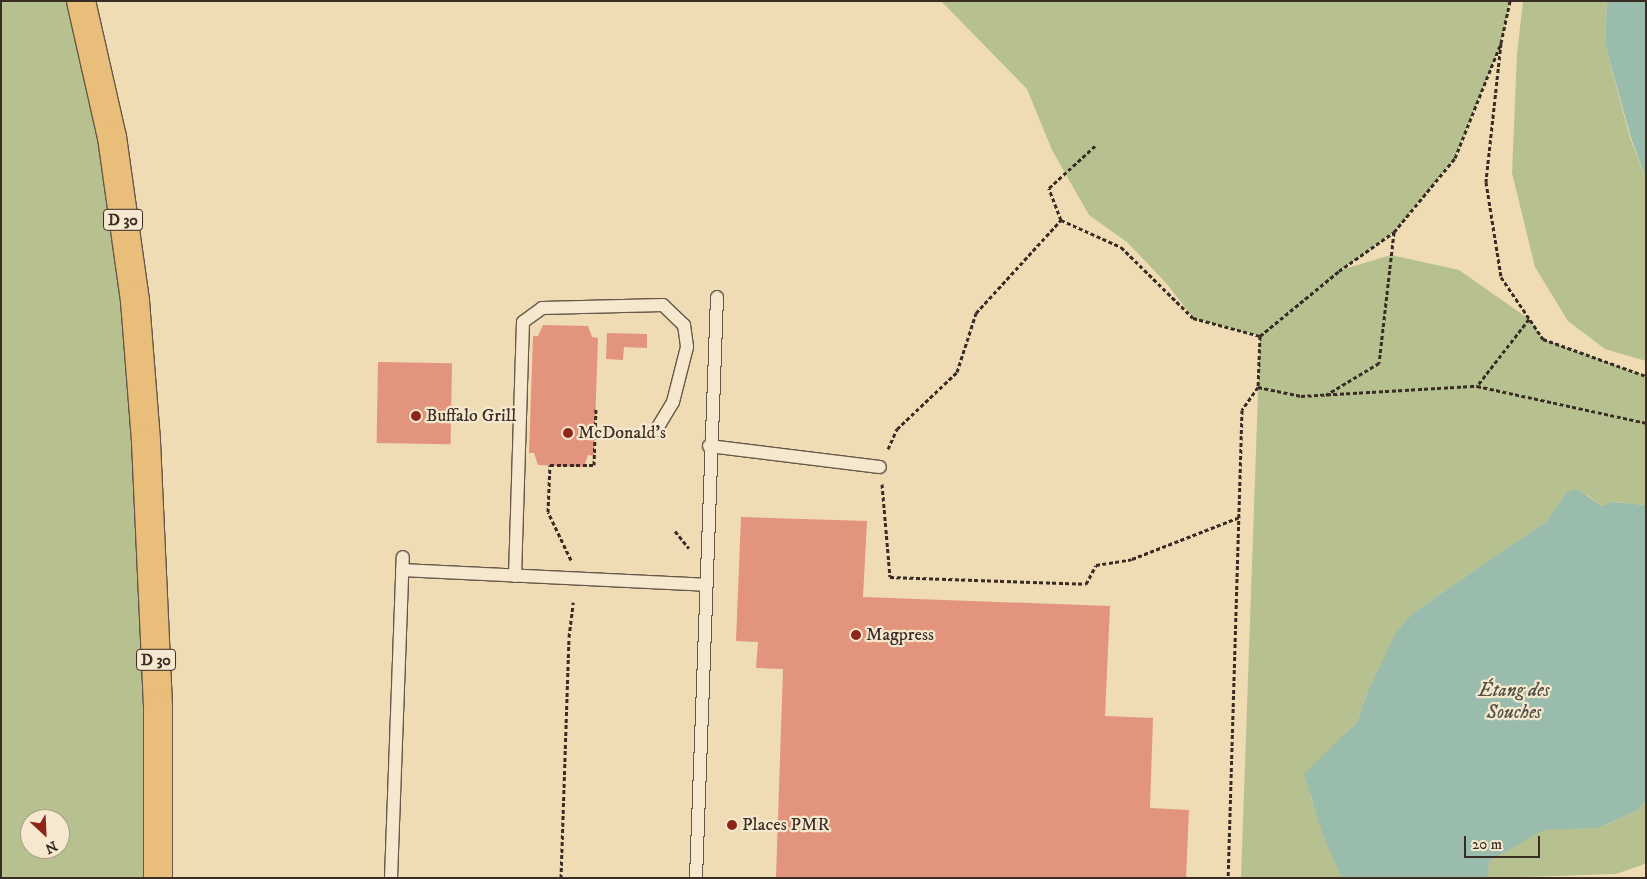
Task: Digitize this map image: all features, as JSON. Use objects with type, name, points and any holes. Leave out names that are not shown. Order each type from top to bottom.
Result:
[{"type":"main road","name":"D 30","points":[[80,1],[112,137],[135,301],[146,442],[158,742],[158,878]]},
{"type":"main road","name":"D 30","points":[[141,878],[146,442]]},
{"type":"lane","points":[[696,878],[709,446],[717,297]]},
{"type":"lane","points":[[515,576],[523,322],[542,308],[663,305],[684,325],[687,347],[674,402],[656,430]]},
{"type":"lane","points":[[709,446],[880,467]]},
{"type":"lane","points":[[392,878],[403,557]]},
{"type":"lane","points":[[402,570],[705,585]]},
{"type":"lane","points":[[158,742],[172,878]]},
{"type":"path","points":[[1510,1],[1500,43],[1486,182],[1500,277],[1543,339],[1646,376]]},
{"type":"path","points":[[1228,878],[1242,410],[1258,387],[1260,336],[1339,271],[1394,232],[1455,158],[1500,43]]},
{"type":"path","points":[[1097,144],[1049,188],[1061,220],[1121,248],[1193,318],[1260,336]]},
{"type":"path","points":[[1061,220],[976,313],[957,372],[897,429],[880,467],[890,577],[1086,584],[1096,565],[1132,559],[1240,517]]},
{"type":"path","points":[[1326,395],[1379,363],[1394,232]]},
{"type":"path","points":[[1477,386],[1529,319]]},
{"type":"path","points":[[1258,387],[1301,396],[1477,386],[1646,422]]},
{"type":"path","points":[[574,565],[548,512],[550,466],[594,465],[596,406]]},
{"type":"path","points":[[562,878],[569,637],[574,602]]},
{"type":"green space","points":[[1,1],[89,1],[123,139],[157,878],[1,878]]},
{"type":"green space","points":[[941,1],[1510,1],[1501,43],[1455,158],[1394,232],[1341,270],[1391,255],[1459,270],[1529,319],[1543,339],[1646,376],[1646,505],[1613,502],[1602,506],[1587,495],[1566,493],[1547,521],[1414,612],[1367,693],[1357,722],[1324,756],[1310,795],[1342,878],[1241,878],[1260,336],[1193,318],[1167,284],[1128,243],[1089,215],[1052,150],[1027,89]]},
{"type":"green space","points":[[1523,1],[1607,1],[1605,44],[1630,138],[1646,178],[1646,361],[1605,349],[1568,321],[1535,267],[1512,173],[1517,54]]},
{"type":"green space","points":[[1646,801],[1646,863],[1642,865],[1616,874],[1488,878],[1489,861],[1544,829],[1598,828],[1638,810]]},
{"type":"water","points":[[1607,1],[1646,1],[1646,178],[1631,138],[1605,44]]},
{"type":"water","name":"Étang des Souches","points":[[1577,489],[1602,506],[1612,502],[1646,505],[1646,801],[1638,810],[1598,828],[1544,830],[1489,861],[1488,878],[1342,878],[1323,835],[1304,774],[1357,722],[1367,693],[1396,633],[1414,612],[1547,521],[1566,493]]},
{"type":"building","points":[[543,325],[588,326],[592,337],[598,338],[594,456],[588,455],[584,467],[538,465],[534,453],[529,453],[533,336],[538,336]]},
{"type":"building","points":[[607,333],[647,334],[647,348],[624,347],[623,360],[606,359]]},
{"type":"building","points":[[378,362],[452,363],[451,444],[377,443]]},
{"type":"building","points":[[741,517],[867,521],[863,597],[1110,606],[1105,716],[1153,718],[1150,808],[1189,810],[1186,878],[776,878],[783,669],[756,668],[758,642],[736,641]]},
{"type":"place","name":"Buffalo Grill","points":[[416,416]]},
{"type":"place","name":"McDonald's","points":[[568,433]]},
{"type":"place","name":"Magpress","points":[[856,635]]},
{"type":"place","name":"Places PMR","points":[[732,825]]}]
